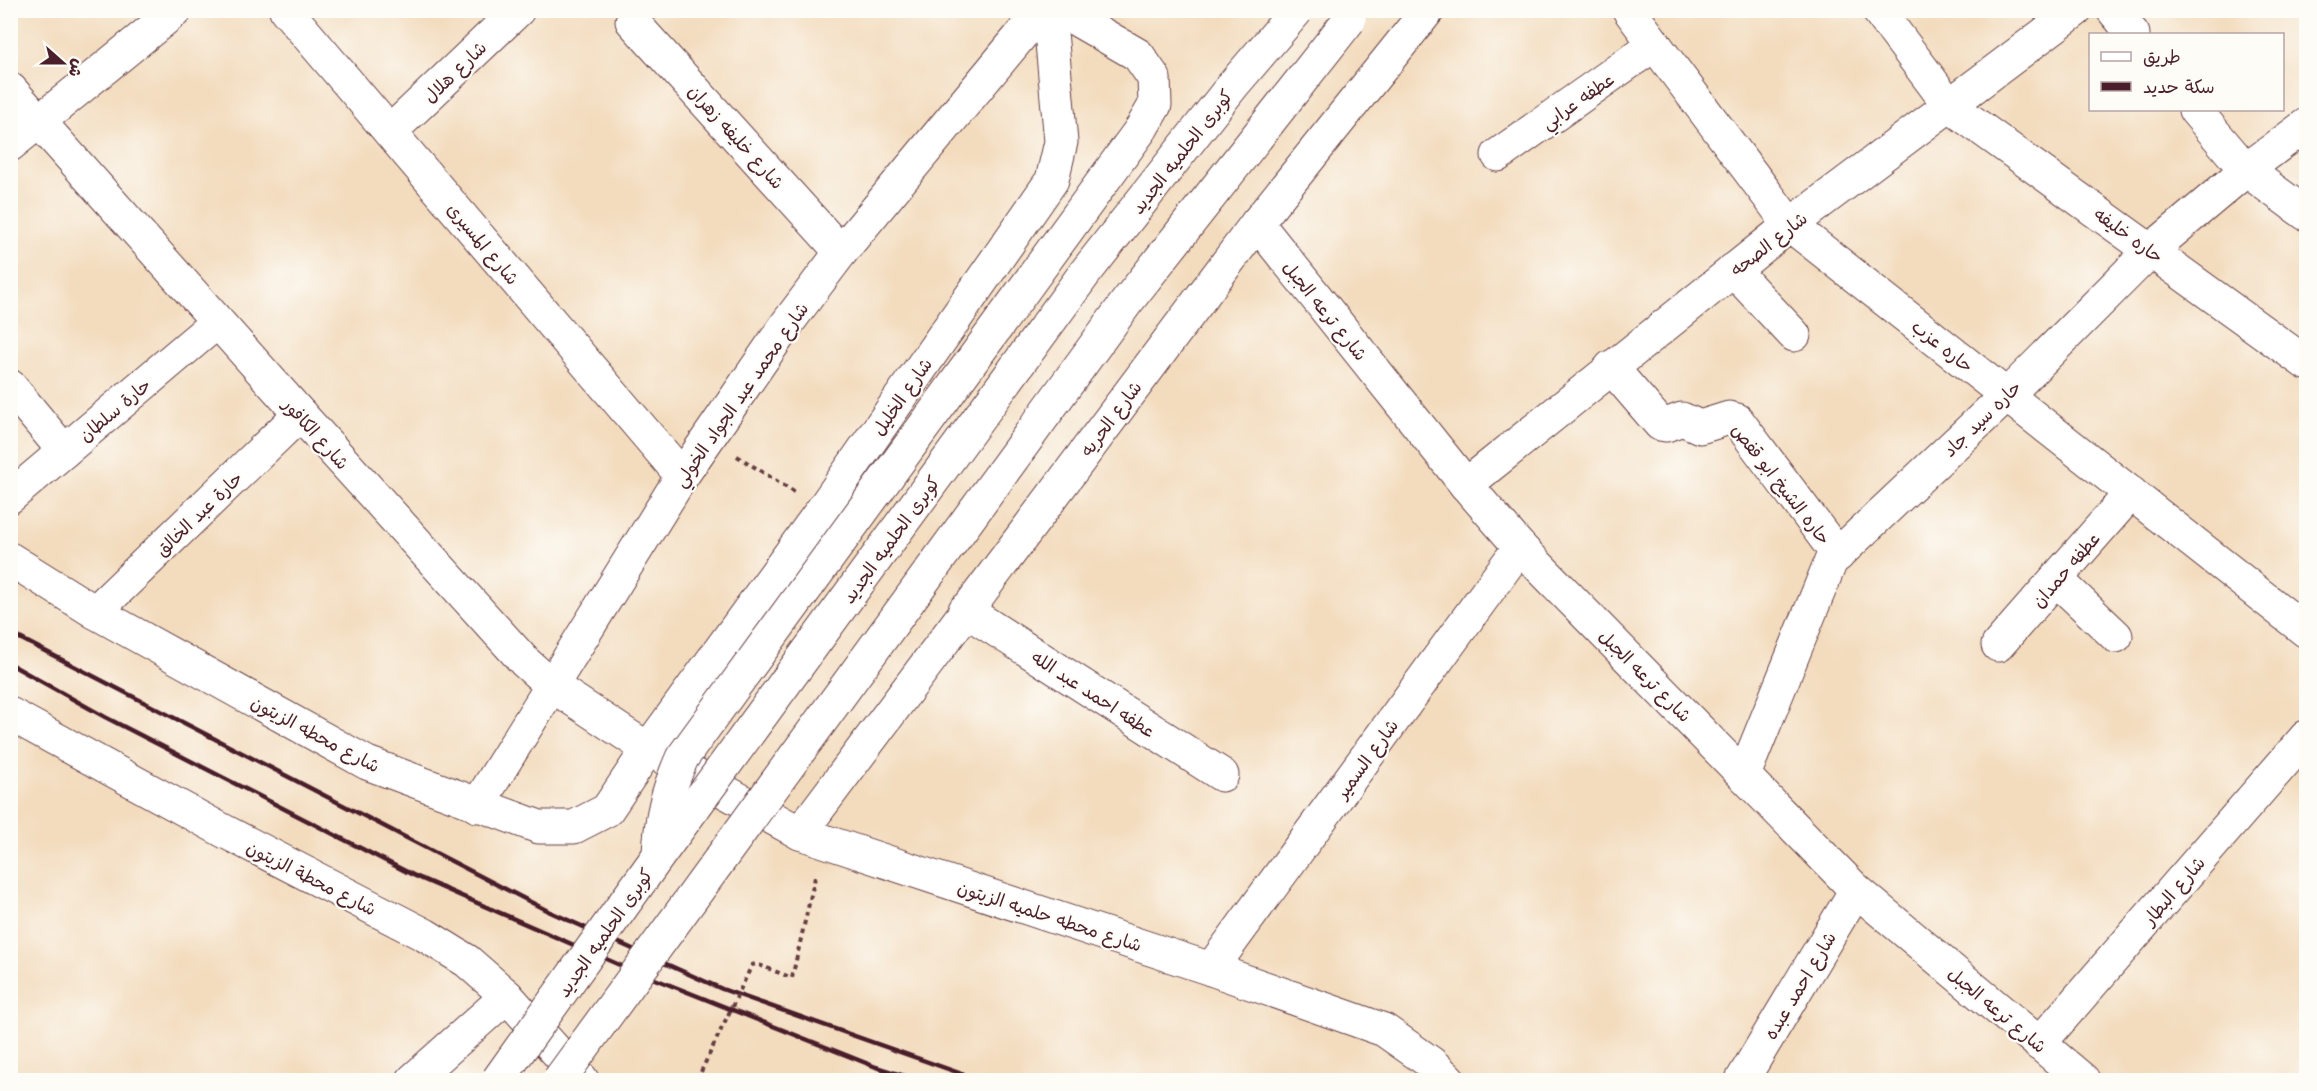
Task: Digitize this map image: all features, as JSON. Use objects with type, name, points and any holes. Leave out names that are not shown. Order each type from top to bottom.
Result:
[{"type":"street","points":[[10,145],[176,10]]},
{"type":"street","name":"شارع المسيرى","points":[[286,10],[682,476]]},
{"type":"street","name":"شارع هلال","points":[[390,132],[518,10]]},
{"type":"street","name":"شارع محمد عبد الجواد الخولي","points":[[477,806],[682,476],[786,325],[841,252],[1042,10]]},
{"type":"street","name":"شارع الخليل","points":[[648,749],[822,510],[1052,180],[1061,142],[1049,10]]},
{"type":"street","points":[[659,855],[660,821],[669,789],[682,758],[1141,129],[1155,105],[1154,78],[1138,55],[1060,10]]},
{"type":"street","name":"كوبرى الحلميه الجديد","points":[[498,1080],[659,855],[1085,273],[1233,85],[1297,10]]},
{"type":"street","name":"شارع الحريه","points":[[800,832],[1257,223],[1428,10]]},
{"type":"street","name":"حاره عزب","points":[[1629,10],[1790,225],[2307,631]]},
{"type":"street","name":"حاره خليفه","points":[[1878,10],[1950,106],[2307,363]]},
{"type":"street","name":"شارع الصحه","points":[[1466,485],[1790,225],[2076,10]]},
{"type":"street","points":[[2113,10],[2132,33]]},
{"type":"street","points":[[559,1080],[1126,303],[1354,15]]},
{"type":"street","name":"شارع خليفه زهران","points":[[632,21],[841,252]]},
{"type":"street","name":"عطفه عرابي","points":[[1498,155],[1656,44]]},
{"type":"street","name":"شارع الكافور","points":[[10,89],[496,631],[551,685],[648,749]]},
{"type":"street","points":[[2196,111],[2246,170],[2307,214]]},
{"type":"street","name":"حاره سيد جاد","points":[[1744,775],[1831,561],[2007,394],[2151,250],[2246,170],[2307,125]]},
{"type":"street","name":"شارع ترعه الجبل","points":[[1257,223],[1466,485],[1520,548],[1856,890],[2083,1080]]},
{"type":"street","points":[[1733,270],[1794,334]]},
{"type":"street","name":"حارة سلطان","points":[[10,497],[217,322]]},
{"type":"street","name":"حاره الشيخ ابو قفص","points":[[1611,367],[1660,424],[1666,425],[1682,419],[1700,427],[1729,418],[1737,420],[1838,555]]},
{"type":"street","points":[[10,386],[64,451]]},
{"type":"street","name":"حارة عبد الخالق","points":[[95,612],[300,414]]},
{"type":"street","name":"عطفه حمدان","points":[[1998,645],[2131,493]]},
{"type":"street","name":"شارع السمير","points":[[1211,969],[1520,548]]},
{"type":"street","name":"شارع محطه الزيتون","points":[[10,559],[95,612],[367,763],[477,806],[539,827],[574,826],[607,810],[648,749]]},
{"type":"street","points":[[2056,579],[2116,636]]},
{"type":"street","name":"عطفه احمد عبد الله","points":[[965,610],[1222,775]]},
{"type":"street","name":"شارع محطة الزيتون","points":[[10,714],[222,830],[425,935],[467,962],[507,996],[582,1080]]},
{"type":"street","name":"شارع البطار","points":[[2039,1044],[2307,737]]},
{"type":"street","name":"شارع محطه حلميه الزيتون","points":[[648,749],[800,832],[1211,969],[1384,1030],[1431,1062],[1449,1080]]},
{"type":"street","name":"شارع احمد عبده","points":[[1742,1080],[1856,890]]},
{"type":"street","points":[[416,1078],[507,996]]},
{"type":"street","points":[[416,1078],[451,1080]]},
{"type":"path","points":[[708,438],[822,510]]},
{"type":"path","points":[[697,1080],[752,965],[756,964],[792,978],[808,906]]},
{"type":"railway","points":[[10,633],[548,911],[722,989],[979,1080]]},
{"type":"railway","points":[[10,664],[105,717],[413,875],[622,966],[876,1067],[917,1080]]}]
